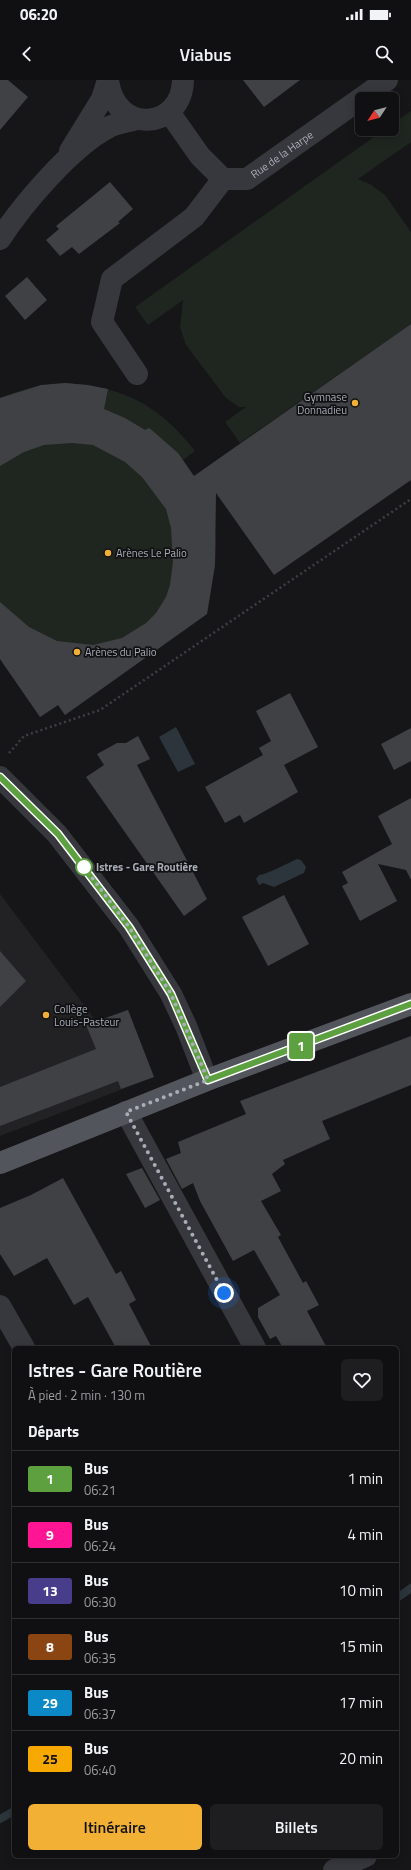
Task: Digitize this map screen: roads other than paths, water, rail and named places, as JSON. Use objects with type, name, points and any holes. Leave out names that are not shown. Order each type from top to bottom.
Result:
[{"type":"main road","points":[[0,1163],[208,1080],[411,1004]]},
{"type":"street","points":[[108,80],[109,92],[115,104],[124,113],[136,119],[147,120],[159,118],[169,112],[178,102],[183,90],[183,80]]},
{"type":"street","points":[[0,239],[12,221],[63,162],[102,98],[108,80]]},
{"type":"street","name":"Rue de la Harpe","points":[[223,179],[247,179],[387,80]]},
{"type":"street","points":[[136,374],[102,322],[112,279],[194,217],[223,179],[200,156],[169,112]]},
{"type":"street","points":[[63,162],[109,127],[136,119]]},
{"type":"street","points":[[2,767],[58,834],[129,927],[171,994],[208,1080]]},
{"type":"street","points":[[126,1112],[254,1346]]},
{"type":"street","points":[[0,1306],[23,1346]]},
{"type":"street","points":[[334,1870],[361,1858]]},
{"type":"waterway","points":[[399,1597],[411,1588]]},
{"type":"waterway","points":[[0,1819],[12,1812]]},
{"type":"place","name":"Gymnase Donnadieu","points":[[355,403]]},
{"type":"place","name":"Arènes Le Palio","points":[[108,553]]},
{"type":"place","name":"Arènes du Palio","points":[[77,652]]},
{"type":"place","name":"Istres - Gare Routière","points":[[84,867]]},
{"type":"place","name":"Collège Louis-Pasteur","points":[[46,1015]]}]
